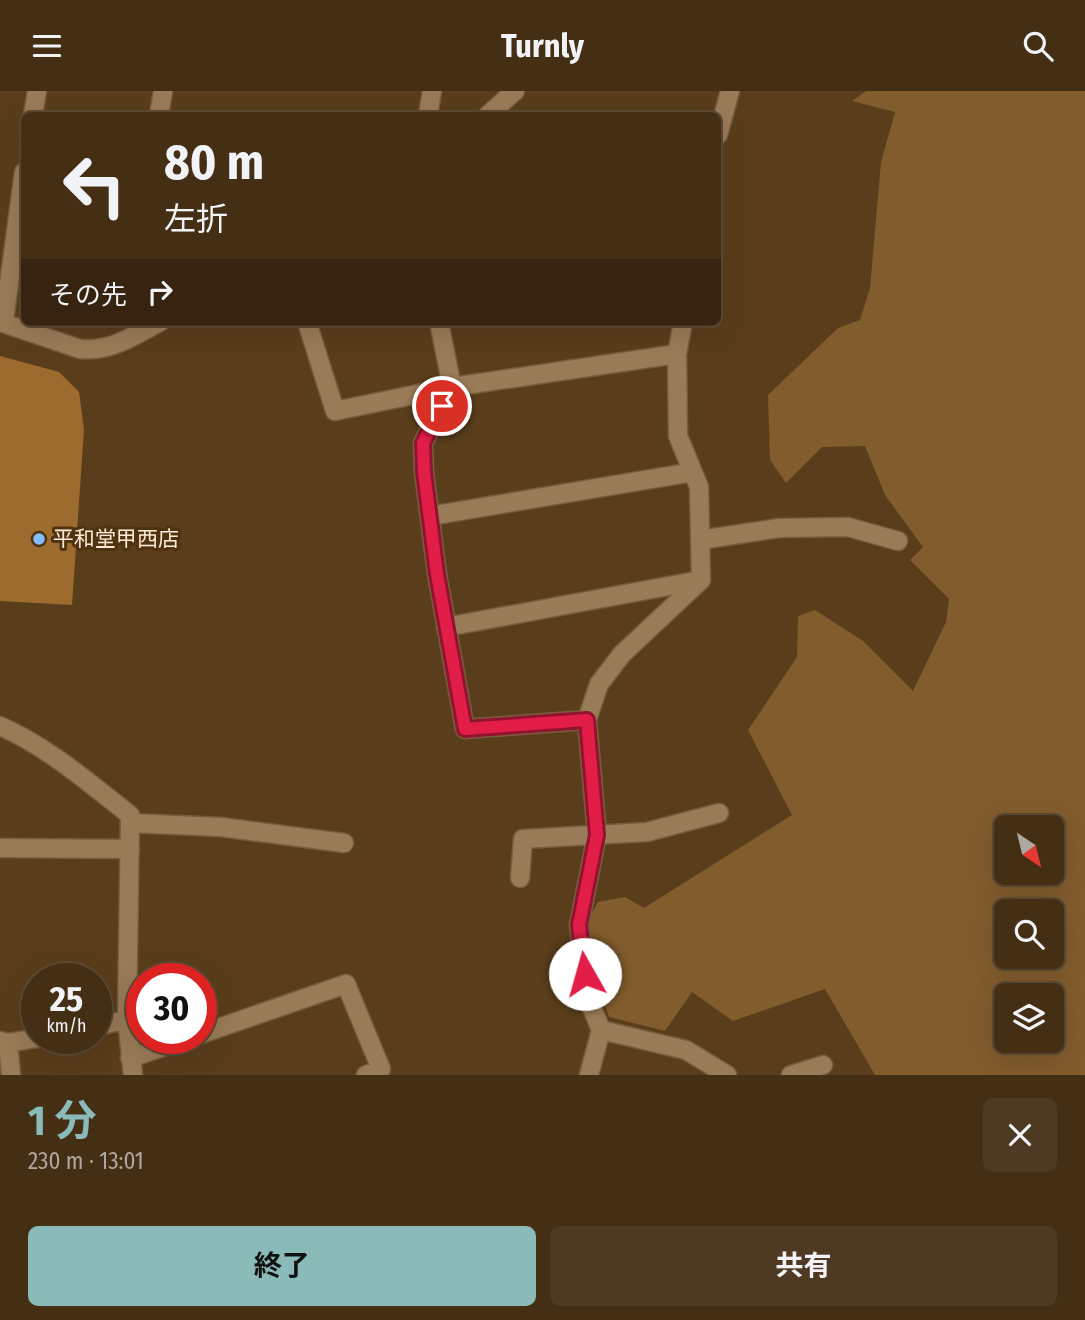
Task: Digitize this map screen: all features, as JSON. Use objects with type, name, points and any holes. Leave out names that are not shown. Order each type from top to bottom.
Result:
[{"type":"street","points":[[34,112],[37,91]]},
{"type":"street","points":[[160,112],[163,91]]},
{"type":"street","points":[[428,112],[432,91]]},
{"type":"street","points":[[491,112],[515,91]]},
{"type":"street","points":[[721,124],[730,91]]},
{"type":"street","points":[[21,217],[2,321],[80,349],[93,350],[113,347],[152,326]]},
{"type":"street","points":[[308,326],[335,411],[452,387],[677,354]]},
{"type":"street","points":[[440,326],[452,387],[423,443],[430,516],[446,627],[465,729],[587,720]]},
{"type":"street","points":[[589,1075],[600,1030],[588,998],[579,925],[597,835],[587,720],[598,684],[622,655],[701,580],[699,487],[678,436],[677,354],[682,326]]},
{"type":"street","points":[[430,516],[693,473]]},
{"type":"street","points":[[700,540],[779,528],[848,527],[898,541]]},
{"type":"street","points":[[446,627],[701,580]]},
{"type":"street","points":[[0,726],[21,735],[75,772],[130,815],[128,963]]},
{"type":"street","points":[[520,878],[523,839],[648,832],[719,813]]},
{"type":"street","points":[[130,823],[221,827],[344,843]]},
{"type":"street","points":[[0,848],[131,849]]},
{"type":"street","points":[[217,1028],[346,984],[382,1069],[366,1075]]},
{"type":"street","points":[[600,1030],[686,1050],[727,1075]]},
{"type":"street","points":[[4,1042],[11,1075]]},
{"type":"street","points":[[132,1067],[158,1054]]},
{"type":"street","points":[[791,1075],[823,1065]]},
{"type":"shaded area","points":[[866,91],[1085,91],[1085,1075],[875,1075],[825,989],[733,1021],[692,992],[665,1031],[609,1017],[592,970],[586,923],[598,902],[625,897],[644,908],[792,815],[748,730],[797,657],[798,616],[815,610],[863,641],[913,691],[946,622],[949,599],[910,560],[923,547],[885,495],[865,446],[822,447],[786,483],[770,460],[768,395],[838,328],[860,320],[870,288],[881,162],[895,112],[852,101]]},
{"type":"building","name":"平和堂甲西店","points":[[0,356],[59,372],[79,392],[84,429],[72,605],[0,601]]},
{"type":"place","name":"平和堂甲西店","points":[[39,539]]},
{"type":"route","points":[[442,406],[423,443],[424,472],[437,574],[465,729],[587,720],[597,835],[579,925],[585,974]]}]
